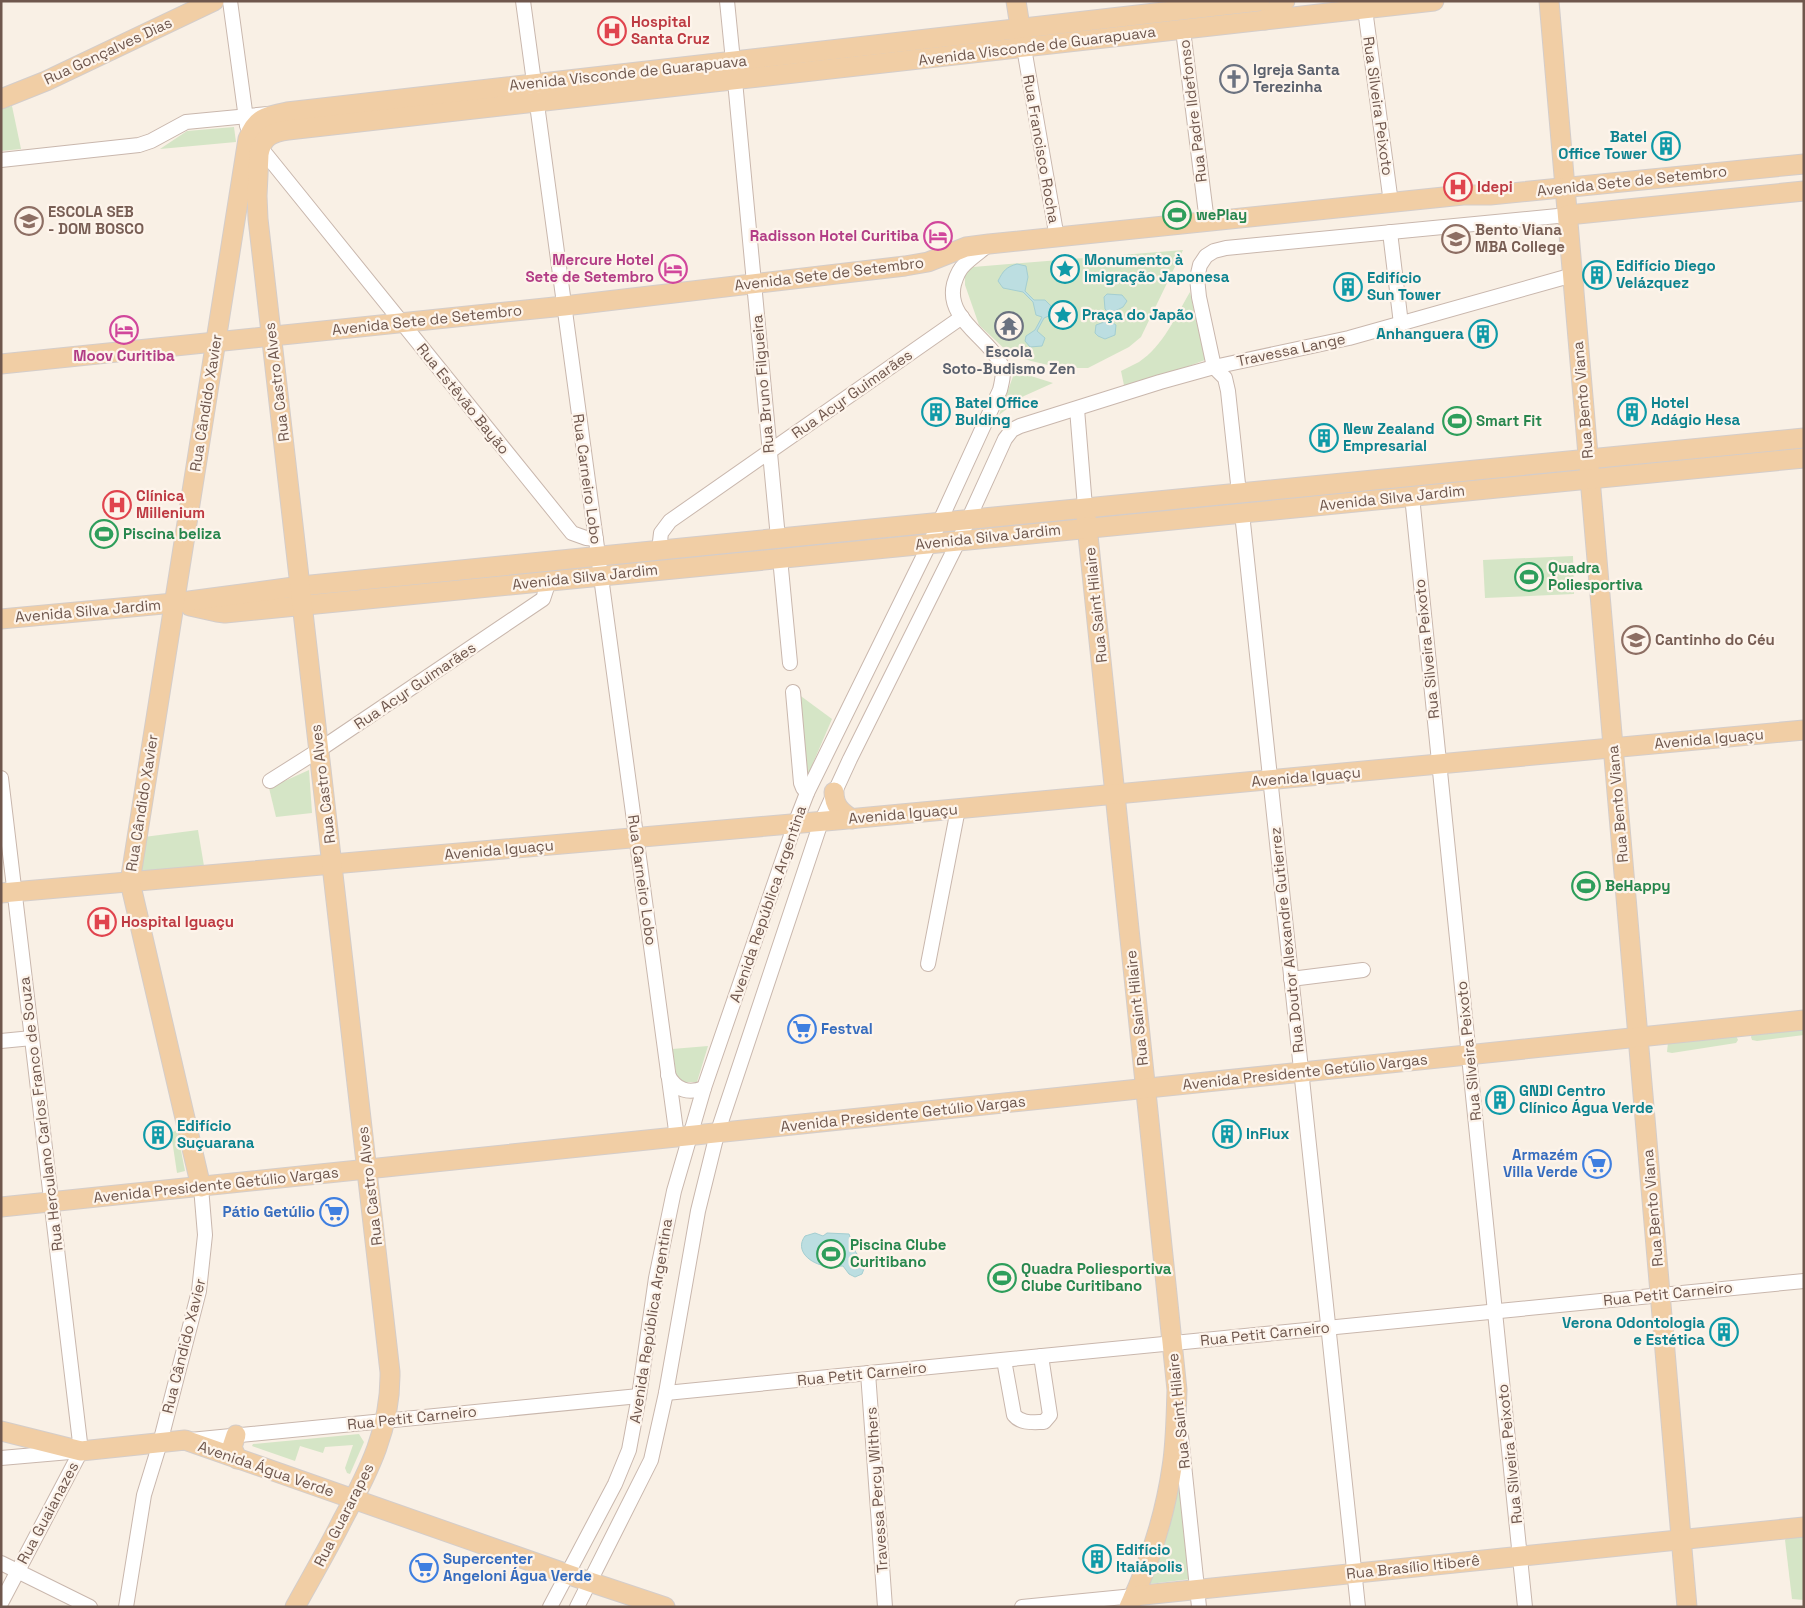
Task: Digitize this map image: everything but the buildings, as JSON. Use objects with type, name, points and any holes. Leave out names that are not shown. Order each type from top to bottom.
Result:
[{"type":"main road","name":"Rua Gonçalves Dias","points":[[1,99],[46,81],[214,1]]},
{"type":"main road","name":"Rua Francisco Rocha","points":[[1016,1],[1024,48]]},
{"type":"main road","name":"Avenida Visconde de Guarapuava","points":[[287,112],[1021,29],[1181,6],[1260,1]]},
{"type":"main road","points":[[1265,20],[1284,1]]},
{"type":"main road","name":"Rua Bento Viana","points":[[1549,1],[1687,1607]]},
{"type":"main road","name":"Avenida Visconde de Guarapuava","points":[[254,143],[278,131],[1423,2]]},
{"type":"main road","points":[[1092,20],[1126,36]]},
{"type":"main road","points":[[584,78],[615,94]]},
{"type":"main road","name":"Rua Cândido Xavier","points":[[201,1187],[130,882],[215,342],[254,143],[252,129],[259,120],[287,112]]},
{"type":"main road","name":"Rua Castro Alves","points":[[254,143],[257,207],[390,1372],[386,1420]]},
{"type":"main road","name":"Avenida Sete de Setembro","points":[[1,364],[564,306],[905,266],[928,262],[966,247],[989,244],[1463,195],[1490,196],[1804,164]]},
{"type":"main road","name":"Avenida Sete de Setembro","points":[[1568,215],[1804,191]]},
{"type":"main road","name":"Avenida Silva Jardim","points":[[1,619],[174,603],[300,586],[576,558],[597,548],[658,550],[1804,438]]},
{"type":"main road","points":[[1716,446],[1732,465]]},
{"type":"main road","name":"Avenida Silva Jardim","points":[[174,603],[225,613],[1804,458]]},
{"type":"main road","points":[[1452,492],[1492,468]]},
{"type":"main road","points":[[1356,481],[1383,499]]},
{"type":"main road","name":"Rua Saint Hilaire","points":[[1086,508],[1177,1390]]},
{"type":"main road","points":[[871,529],[898,546]]},
{"type":"main road","name":"Avenida Iguaçu","points":[[8,893],[820,822],[1804,730]]},
{"type":"main road","points":[[834,792],[834,800],[838,808],[852,819]]},
{"type":"main road","name":"Avenida Presidente Getúlio Vargas","points":[[1,1207],[1804,1020]]},
{"type":"main road","points":[[1132,1601],[1153,1550],[1168,1496],[1174,1450],[1177,1390]]},
{"type":"main road","name":"Rua Guararapes","points":[[295,1607],[354,1500],[371,1464],[386,1420]]},
{"type":"main road","name":"Avenida Água Verde","points":[[1,1431],[81,1450],[185,1440],[566,1574],[666,1607]]},
{"type":"main road","points":[[236,1435],[232,1447],[237,1459]]},
{"type":"main road","name":"Rua Brasílio Itiberê","points":[[1132,1601],[1198,1598],[1354,1573],[1804,1527]]},
{"type":"street","name":"Rua Cândido Xavier","points":[[230,1],[247,116],[254,143]]},
{"type":"street","name":"Rua Carneiro Lobo","points":[[523,1],[668,1075],[684,1137]]},
{"type":"street","points":[[727,1],[733,61]]},
{"type":"street","name":"Rua Silveira Peixoto","points":[[1364,9],[1390,203]]},
{"type":"street","name":"Rua Padre Ildefonso","points":[[1183,30],[1207,222]]},
{"type":"street","name":"Rua Francisco Rocha","points":[[1024,48],[1057,238]]},
{"type":"street","name":"Rua Bruno Filgueira","points":[[734,80],[778,538]]},
{"type":"street","name":"Avenida Visconde de Guarapuava","points":[[1,160],[139,145],[151,141],[186,122],[287,112]]},
{"type":"street","name":"Rua Estêvão Bayão","points":[[254,143],[402,322],[572,533],[576,558]]},
{"type":"street","name":"Avenida Sete de Setembro","points":[[1214,367],[1199,297],[1197,278],[1200,265],[1206,256],[1214,251],[1226,248],[1568,215]]},
{"type":"street","points":[[1390,232],[1401,324]]},
{"type":"street","name":"Avenida República Argentina","points":[[550,1607],[623,1468],[629,1450],[663,1238],[684,1137],[704,1088],[795,824],[807,793],[930,543],[1000,390],[1003,369],[991,348],[962,317],[956,307],[953,295],[956,276],[964,265],[989,244]]},
{"type":"street","name":"Travessa Lange","points":[[1012,430],[1076,408],[1214,367],[1349,338],[1573,275]]},
{"type":"street","name":"Rua Acyr Guimarães","points":[[658,550],[661,533],[670,521],[962,317]]},
{"type":"street","points":[[1214,367],[1225,378],[1228,391],[1239,493]]},
{"type":"street","name":"Rua Saint Hilaire","points":[[1076,408],[1086,508]]},
{"type":"street","name":"Avenida República Argentina","points":[[577,1607],[647,1469],[654,1450],[698,1211],[716,1134],[820,822],[959,540],[1005,439],[1012,430]]},
{"type":"street","name":"Rua Silveira Peixoto","points":[[1412,496],[1525,1607]]},
{"type":"street","name":"Rua Doutor Alexandre Gutierrez","points":[[1242,513],[1358,1607]]},
{"type":"street","points":[[572,533],[586,538],[597,548]]},
{"type":"street","points":[[780,558],[790,663]]},
{"type":"street","name":"Rua Acyr Guimarães","points":[[270,781],[543,599],[548,581]]},
{"type":"street","points":[[792,692],[801,783],[807,793]]},
{"type":"street","name":"Rua Herculano Carlos Franco de Souza","points":[[1,778],[8,893],[32,1038],[81,1450]]},
{"type":"street","points":[[928,964],[958,809]]},
{"type":"street","points":[[1291,979],[1363,970]]},
{"type":"street","points":[[1,1041],[32,1038]]},
{"type":"street","points":[[668,1075],[672,1083],[687,1092],[704,1088]]},
{"type":"street","name":"Rua Cândido Xavier","points":[[126,1607],[144,1495],[160,1443],[200,1291],[205,1236],[201,1187]]},
{"type":"street","name":"Rua Petit Carneiro","points":[[666,1393],[1804,1281]]},
{"type":"street","points":[[1004,1360],[1014,1415],[1022,1421],[1044,1422],[1050,1415],[1041,1356]]},
{"type":"street","name":"Travessa Percy Withers","points":[[868,1373],[885,1607]]},
{"type":"street","name":"Rua Saint Hilaire","points":[[1177,1390],[1198,1598]]},
{"type":"street","name":"Rua Petit Carneiro","points":[[185,1440],[639,1396]]},
{"type":"street","points":[[1,1458],[81,1450]]},
{"type":"street","name":"Rua Guaianazes","points":[[1,1603],[81,1450]]},
{"type":"street","points":[[1,1562],[90,1607]]},
{"type":"street","name":"Rua Brasílio Itiberê","points":[[1022,1607],[1132,1601]]},
{"type":"green space","points":[[12,106],[21,149],[1,151],[1,109]]},
{"type":"green space","points":[[234,127],[236,142],[160,149],[187,131]]},
{"type":"green space","name":"Praça do Japão","points":[[1183,250],[1141,337],[1129,347],[1088,368],[1061,368],[1010,354],[979,325],[965,285],[965,273],[973,267]]},
{"type":"green space","points":[[1190,292],[1205,360],[1125,390],[1121,371],[1139,362],[1155,348]]},
{"type":"green space","points":[[1015,371],[1053,383],[1024,396],[999,415]]},
{"type":"green space","name":"Quadra Poliesportiva","points":[[1573,556],[1574,594],[1485,598],[1483,560]]},
{"type":"green space","points":[[798,694],[832,719],[807,777]]},
{"type":"green space","points":[[309,770],[312,813],[276,817],[269,788]]},
{"type":"green space","points":[[198,830],[204,866],[140,871],[144,837]]},
{"type":"green space","points":[[1804,1026],[1804,1035],[1757,1041],[1752,1040],[1751,1037],[1752,1033]]},
{"type":"green space","points":[[1735,1033],[1738,1040],[1736,1043],[1672,1053],[1667,1052],[1668,1042]]},
{"type":"green space","points":[[708,1046],[697,1082],[684,1082],[677,1079],[672,1049]]},
{"type":"green space","points":[[177,1130],[185,1171],[177,1173],[171,1133]]},
{"type":"green space","points":[[359,1434],[364,1442],[350,1474],[347,1473],[345,1468],[353,1445],[325,1447],[323,1453],[300,1446],[295,1461],[252,1446],[253,1444]]},
{"type":"green space","points":[[1180,1471],[1191,1579],[1149,1584],[1169,1529]]},
{"type":"green space","points":[[1804,1535],[1804,1600],[1792,1599],[1785,1540],[1787,1537]]},
{"type":"water","points":[[1017,264],[1026,266],[1028,277],[1025,291],[1034,300],[1045,300],[1053,308],[1051,315],[1044,318],[1037,331],[1045,338],[1042,346],[1030,347],[1025,341],[1026,336],[1035,330],[1042,317],[1036,315],[1033,302],[1023,292],[1003,288],[998,281],[1005,270]]},
{"type":"water","points":[[1107,294],[1122,295],[1127,301],[1123,307],[1113,312],[1110,321],[1116,325],[1115,335],[1105,339],[1095,333],[1096,325],[1107,321],[1111,315],[1105,309],[1104,297]]},
{"type":"water","name":"Piscina Clube Curitibano","points":[[815,1233],[823,1236],[827,1233],[849,1234],[855,1251],[865,1266],[862,1274],[855,1277],[849,1274],[843,1266],[820,1265],[810,1260],[803,1252],[802,1242],[805,1236]]},
{"type":"place","name":"Hospital Santa Cruz","points":[[612,31]]},
{"type":"place","name":"Igreja Santa Terezinha","points":[[1234,79]]},
{"type":"place","name":"Batel Office Tower","points":[[1666,146]]},
{"type":"place","name":"Idepi","points":[[1458,187]]},
{"type":"place","name":"wePlay","points":[[1177,215]]},
{"type":"place","name":"ESCOLA SEB - DOM BOSCO","points":[[29,221]]},
{"type":"place","name":"Radisson Hotel Curitiba","points":[[938,236]]},
{"type":"place","name":"Bento Viana MBA College","points":[[1456,239]]},
{"type":"place","name":"Mercure Hotel Sete de Setembro","points":[[673,269]]},
{"type":"place","name":"Monumento à Imigração Japonesa","points":[[1065,269]]},
{"type":"place","name":"Edifício Diego Velázquez","points":[[1597,275]]},
{"type":"place","name":"Edifício Sun Tower","points":[[1348,287]]},
{"type":"place","name":"Praça do Japão","points":[[1063,315]]},
{"type":"place","name":"Escola Soto-Budismo Zen","points":[[1009,326]]},
{"type":"place","name":"Moov Curitiba","points":[[124,330]]},
{"type":"place","name":"Anhanguera","points":[[1483,334]]},
{"type":"place","name":"Batel Office Bulding","points":[[936,412]]},
{"type":"place","name":"Hotel Adágio Hesa","points":[[1632,412]]},
{"type":"place","name":"Smart Fit","points":[[1457,421]]},
{"type":"place","name":"New Zealand Empresarial","points":[[1324,438]]},
{"type":"place","name":"Clínica Millenium","points":[[117,505]]},
{"type":"place","name":"Piscina beliza","points":[[104,534]]},
{"type":"place","name":"Quadra Poliesportiva","points":[[1529,577]]},
{"type":"place","name":"Cantinho do Céu","points":[[1636,640]]},
{"type":"place","name":"BeHappy","points":[[1586,886]]},
{"type":"place","name":"Hospital Iguaçu","points":[[102,922]]},
{"type":"place","name":"Festval","points":[[802,1029]]},
{"type":"place","name":"GNDI Centro Clínico Água Verde","points":[[1500,1100]]},
{"type":"place","name":"InFlux","points":[[1227,1134]]},
{"type":"place","name":"Edifício Suçuarana","points":[[158,1135]]},
{"type":"place","name":"Armazém Villa Verde","points":[[1597,1164]]},
{"type":"place","name":"Pátio Getúlio","points":[[334,1212]]},
{"type":"place","name":"Piscina Clube Curitibano","points":[[831,1254]]},
{"type":"place","name":"Quadra Poliesportiva Clube Curitibano","points":[[1002,1278]]},
{"type":"place","name":"Verona Odontologia e Estética","points":[[1724,1332]]},
{"type":"place","name":"Edifício Itaiápolis","points":[[1097,1559]]},
{"type":"place","name":"Supercenter Angeloni Água Verde","points":[[424,1568]]}]
